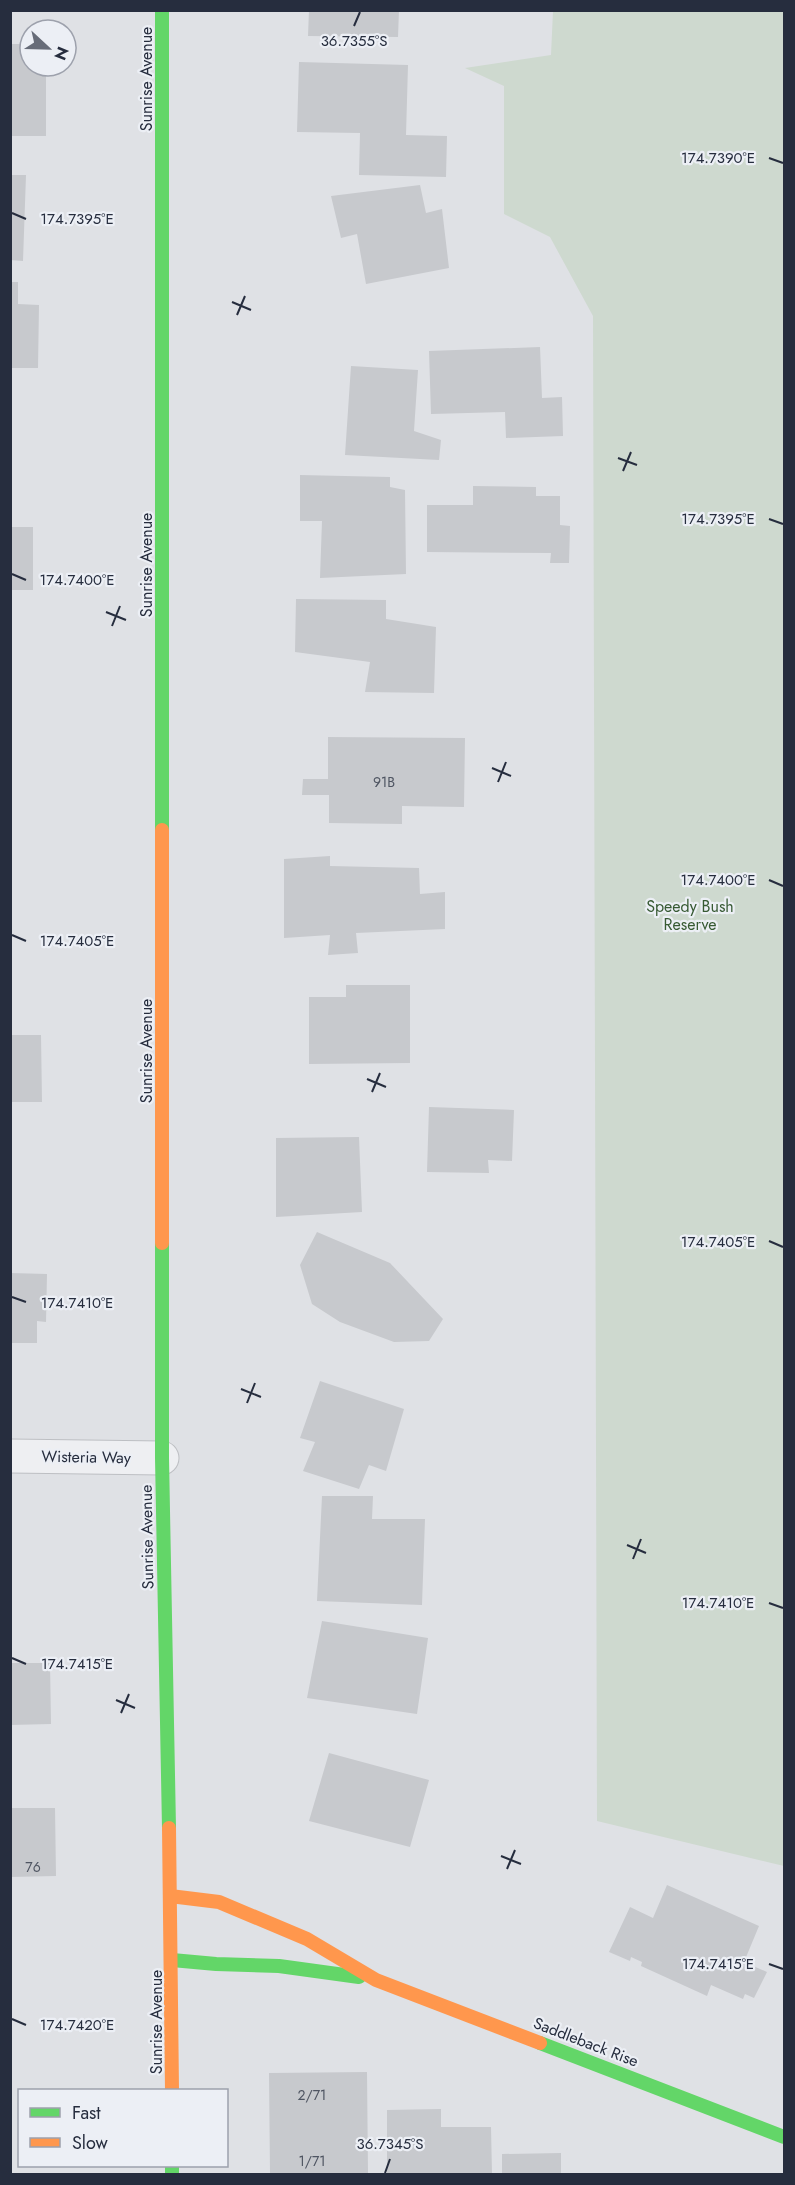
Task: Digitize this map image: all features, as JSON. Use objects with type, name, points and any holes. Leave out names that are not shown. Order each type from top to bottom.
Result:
[{"type":"street","name":"Sunrise Avenue","points":[[162,10],[162,1458],[172,1960],[172,2089]]},
{"type":"street","name":"Wisteria Way","points":[[10,1456],[162,1458]]},
{"type":"street","name":"Saddleback Rise","points":[[170,1896],[219,1902],[307,1939],[376,1980],[784,2137]]},
{"type":"street","name":"Saddleback Rise","points":[[172,1960],[279,1966],[376,1980]]},
{"type":"green space","name":"Speedy Bush Reserve","points":[[553,11],[784,11],[784,1866],[597,1821],[593,316],[550,237],[504,214],[504,86],[465,68],[551,55]]},
{"type":"building","points":[[309,10],[399,10],[398,37],[308,36]]},
{"type":"building","points":[[10,44],[18,44],[18,78],[46,78],[46,136],[10,136]]},
{"type":"building","points":[[299,62],[408,65],[406,135],[447,136],[446,177],[359,175],[360,133],[297,132]]},
{"type":"building","points":[[10,175],[26,175],[23,261],[10,260]]},
{"type":"building","points":[[420,185],[426,213],[442,209],[449,268],[366,284],[357,234],[341,238],[331,196]]},
{"type":"building","points":[[10,282],[18,282],[18,304],[39,305],[38,368],[10,368]]},
{"type":"building","points":[[540,347],[542,398],[562,397],[563,436],[506,438],[505,412],[431,414],[429,351]]},
{"type":"building","points":[[351,366],[418,370],[414,431],[441,440],[439,460],[345,455]]},
{"type":"building","points":[[300,475],[390,477],[390,487],[405,490],[406,574],[320,578],[322,521],[300,521]]},
{"type":"building","points":[[473,486],[536,487],[536,496],[560,496],[560,525],[570,526],[569,563],[550,563],[551,553],[427,552],[427,505],[473,505]]},
{"type":"building","points":[[10,527],[33,527],[33,590],[10,590]]},
{"type":"building","points":[[296,599],[386,600],[386,619],[436,627],[434,693],[365,692],[370,662],[295,652]]},
{"type":"building","points":[[328,737],[465,738],[464,807],[402,806],[402,824],[329,823],[329,795],[302,795],[303,779],[328,779]]},
{"type":"building","points":[[330,856],[330,866],[419,868],[420,894],[445,892],[445,929],[356,933],[358,953],[328,955],[330,935],[284,938],[284,859]]},
{"type":"building","points":[[346,985],[410,985],[410,1063],[309,1064],[309,997],[346,997]]},
{"type":"building","points":[[10,1035],[41,1035],[42,1102],[10,1102]]},
{"type":"building","points":[[429,1107],[514,1110],[512,1161],[488,1160],[489,1173],[427,1172]]},
{"type":"building","points":[[359,1137],[362,1212],[276,1217],[276,1138]]},
{"type":"building","points":[[317,1232],[390,1263],[443,1319],[429,1341],[394,1342],[340,1322],[312,1304],[300,1265]]},
{"type":"building","points":[[10,1273],[47,1274],[46,1322],[37,1321],[37,1343],[10,1343]]},
{"type":"building","points":[[320,1381],[404,1409],[386,1471],[369,1465],[359,1489],[303,1471],[315,1442],[300,1438]]},
{"type":"building","points":[[322,1496],[373,1496],[372,1519],[425,1519],[422,1605],[317,1601]]},
{"type":"building","points":[[322,1621],[428,1638],[417,1714],[307,1698]]},
{"type":"building","points":[[10,1663],[50,1663],[51,1724],[10,1725]]},
{"type":"building","points":[[329,1753],[429,1780],[410,1847],[309,1821]]},
{"type":"building","points":[[10,1808],[55,1808],[56,1876],[10,1877]]},
{"type":"building","points":[[667,1885],[759,1926],[744,1962],[767,1972],[754,1998],[745,1994],[743,1999],[711,1985],[707,1996],[641,1966],[642,1962],[631,1957],[630,1961],[609,1952],[630,1907],[653,1918]]},
{"type":"building","points":[[367,2072],[368,2174],[270,2174],[269,2073]]},
{"type":"building","points":[[441,2109],[441,2127],[491,2127],[492,2174],[387,2174],[387,2110]]},
{"type":"building","points":[[561,2153],[561,2174],[502,2174],[502,2154]]},
{"type":"traffic: fast","points":[[162,10],[162,830]]},
{"type":"traffic: fast","points":[[162,1243],[162,1458],[169,1828]]},
{"type":"traffic: fast","points":[[172,1960],[279,1966],[359,1977]]},
{"type":"traffic: fast","points":[[540,2043],[784,2137]]},
{"type":"traffic: fast","points":[[172,2167],[172,2174]]},
{"type":"traffic: slow","points":[[162,830],[162,1243]]},
{"type":"traffic: slow","points":[[169,1828],[172,2089]]},
{"type":"traffic: slow","points":[[170,1896],[219,1902],[307,1939],[376,1980],[540,2043]]}]
